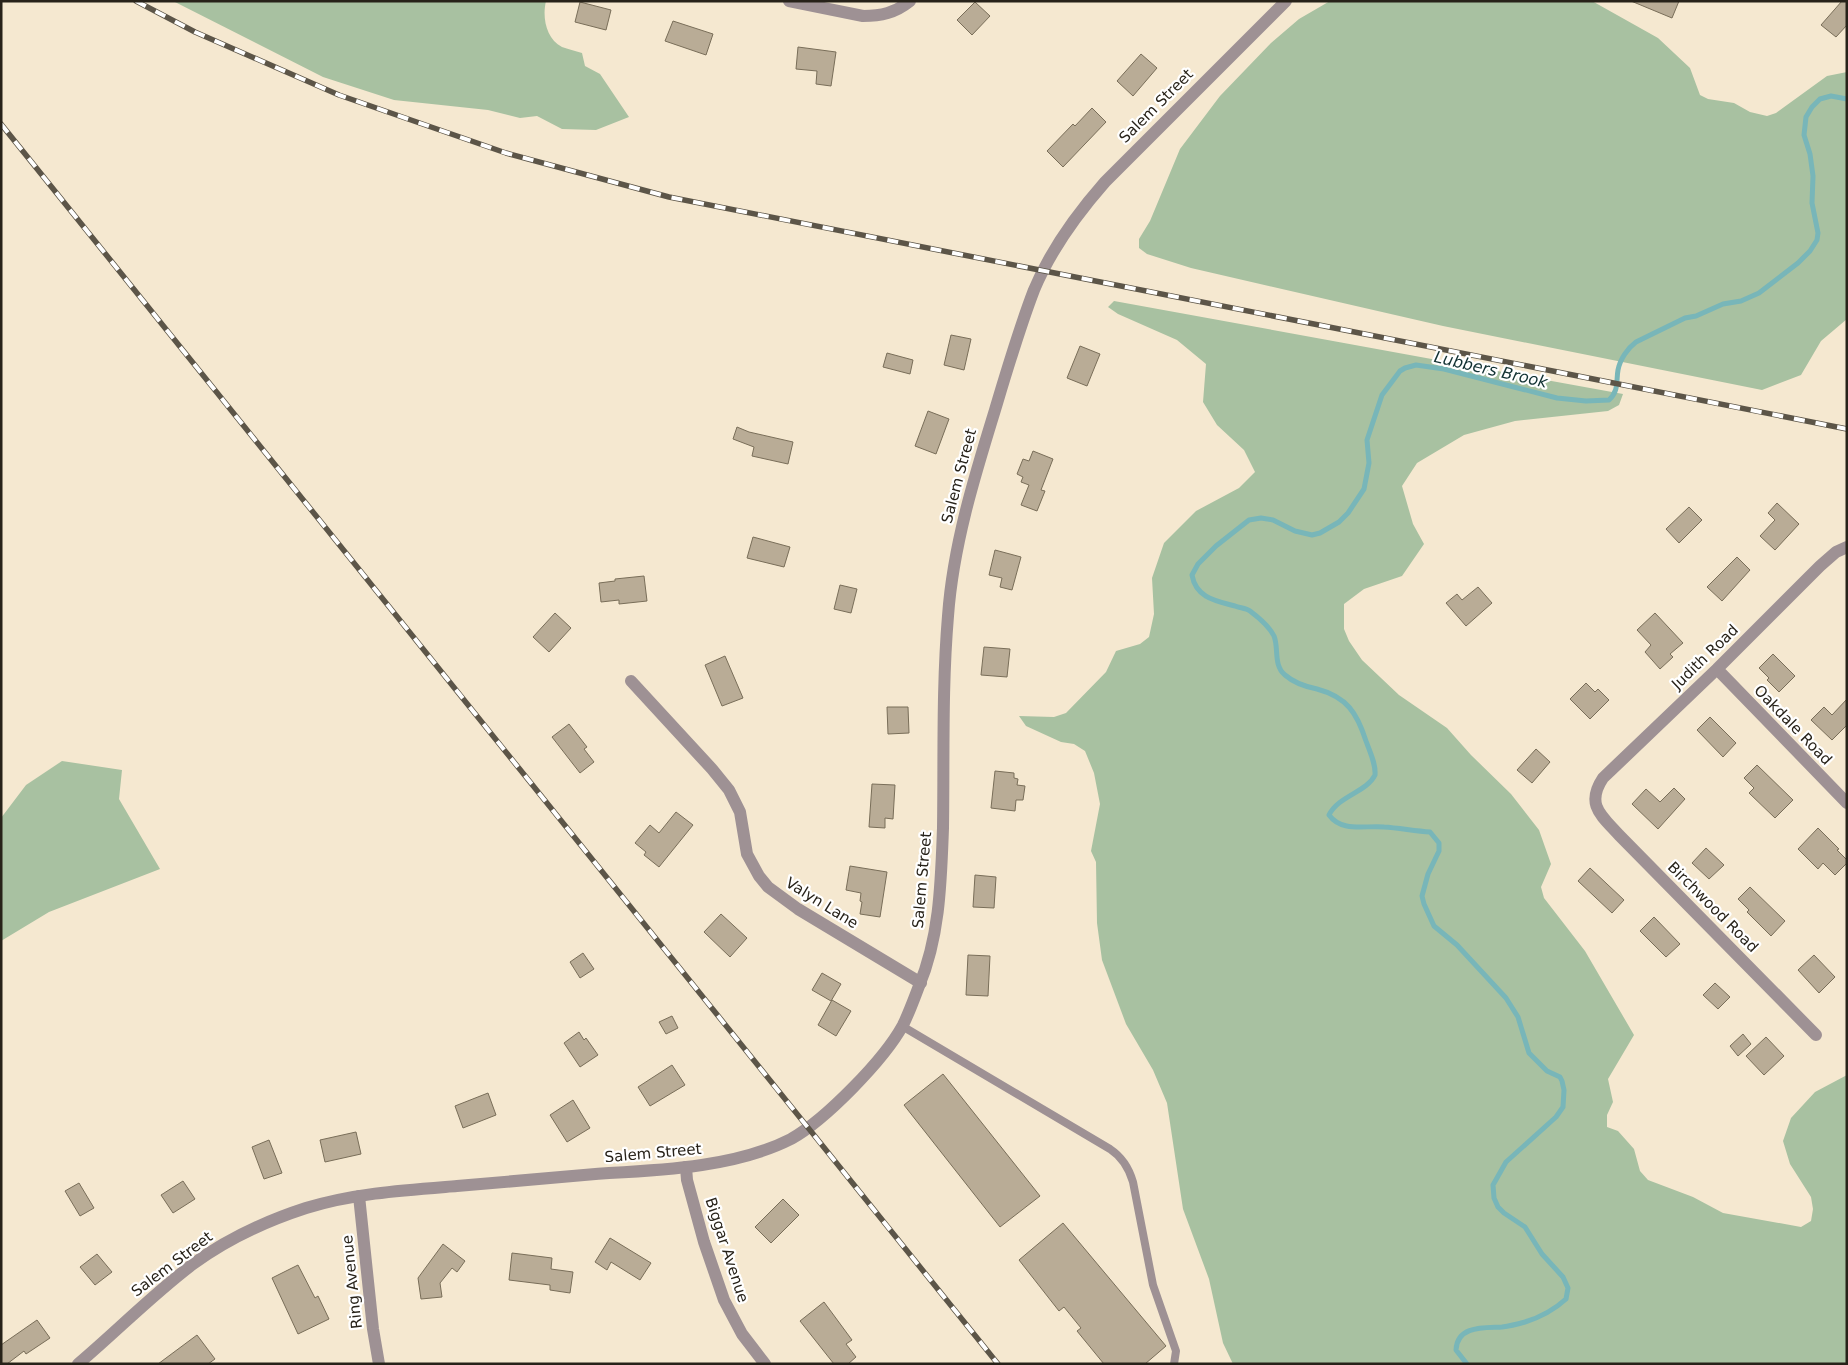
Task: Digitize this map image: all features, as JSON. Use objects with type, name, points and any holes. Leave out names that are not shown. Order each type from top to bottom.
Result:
[{"type":"street","points":[[789,1],[863,16],[895,12],[910,1]]},
{"type":"street","name":"Salem Street","points":[[78,1364],[154,1296],[197,1262],[239,1236],[284,1216],[316,1205],[359,1196],[398,1191],[686,1167],[746,1155],[777,1145],[798,1134],[818,1119],[853,1087],[878,1059],[902,1026],[921,983],[930,952],[942,876],[944,675],[948,612],[955,556],[986,439],[1034,290],[1056,245],[1085,204],[1104,182],[1286,1]]},
{"type":"street","name":"Judith Road","points":[[1595,798],[1597,788],[1604,778],[1820,566],[1836,552],[1847,547]]},
{"type":"street","name":"Oakdale Road","points":[[1716,669],[1847,802]]},
{"type":"street","name":"Valyn Lane","points":[[631,681],[729,790],[740,812],[747,854],[759,876],[768,887],[798,909],[921,983]]},
{"type":"street","name":"Birchwood Road","points":[[1595,798],[1595,806],[1598,812],[1620,836],[1816,1035]]},
{"type":"street","name":"Biggar Avenue","points":[[686,1167],[687,1180],[704,1242],[724,1300],[738,1329],[765,1364]]},
{"type":"street","name":"Ring Avenue","points":[[359,1196],[373,1329],[379,1364]]},
{"type":"lane","points":[[902,1026],[1110,1149],[1123,1161],[1133,1182],[1153,1284],[1176,1352],[1174,1364]]},
{"type":"green space","points":[[173,1],[546,1],[546,27],[552,39],[562,47],[582,53],[585,66],[600,74],[629,117],[596,130],[562,129],[537,116],[520,118],[488,110],[394,100],[323,77]]},
{"type":"green space","points":[[1330,1],[1592,1],[1658,38],[1690,68],[1700,95],[1708,99],[1734,103],[1750,112],[1767,116],[1776,113],[1827,76],[1847,72],[1847,319],[1821,341],[1801,375],[1762,390],[1443,326],[1191,268],[1147,254],[1139,248],[1139,239],[1150,221],[1180,149],[1220,96],[1271,43],[1299,19]]},
{"type":"green space","points":[[1114,301],[1623,394],[1619,405],[1608,411],[1515,421],[1464,435],[1417,463],[1402,486],[1413,524],[1424,544],[1402,576],[1364,589],[1344,604],[1344,629],[1349,641],[1362,660],[1399,695],[1447,728],[1471,755],[1511,794],[1539,830],[1551,864],[1541,887],[1544,898],[1585,951],[1634,1035],[1608,1079],[1613,1102],[1607,1115],[1607,1127],[1618,1131],[1634,1149],[1640,1171],[1648,1180],[1693,1197],[1723,1213],[1801,1227],[1811,1221],[1813,1209],[1811,1197],[1790,1164],[1783,1141],[1791,1118],[1815,1092],[1847,1075],[1847,1364],[1233,1364],[1223,1343],[1209,1279],[1183,1209],[1167,1103],[1153,1070],[1126,1024],[1102,960],[1097,923],[1096,862],[1091,851],[1100,804],[1094,773],[1085,751],[1074,744],[1061,742],[1026,726],[1019,716],[1054,717],[1066,713],[1106,672],[1116,651],[1140,644],[1149,637],[1154,614],[1152,578],[1164,543],[1196,511],[1239,488],[1255,472],[1244,450],[1217,425],[1203,402],[1206,364],[1177,340],[1118,314],[1108,307]]},
{"type":"green space","points":[[62,761],[122,770],[119,799],[160,869],[49,912],[1,941],[1,818],[26,785]]},
{"type":"building","points":[[1631,1],[1679,1],[1672,18]]},
{"type":"building","points":[[1842,1],[1847,1],[1847,25],[1836,37],[1821,25]]},
{"type":"building","points":[[580,2],[611,10],[606,30],[575,22]]},
{"type":"building","points":[[975,2],[990,16],[972,35],[957,20]]},
{"type":"building","points":[[673,21],[713,34],[706,55],[665,41]]},
{"type":"building","points":[[798,47],[836,52],[831,86],[816,84],[817,71],[796,69]]},
{"type":"building","points":[[1141,54],[1157,68],[1133,96],[1117,81]]},
{"type":"building","points":[[1092,108],[1106,122],[1063,167],[1047,151],[1073,124],[1075,126]]},
{"type":"building","points":[[951,335],[971,339],[964,370],[944,365]]},
{"type":"building","points":[[1080,346],[1100,354],[1087,386],[1067,378]]},
{"type":"building","points":[[887,353],[913,360],[910,374],[883,367]]},
{"type":"building","points":[[928,411],[949,419],[936,454],[915,446]]},
{"type":"building","points":[[737,427],[749,432],[793,442],[788,464],[752,456],[754,447],[733,439]]},
{"type":"building","points":[[1033,451],[1053,459],[1041,490],[1045,491],[1037,511],[1021,505],[1029,485],[1021,482],[1023,477],[1017,474],[1023,459],[1029,461]]},
{"type":"building","points":[[1777,503],[1799,524],[1775,550],[1760,536],[1775,520],[1768,513]]},
{"type":"building","points":[[1689,507],[1702,520],[1679,543],[1666,529]]},
{"type":"building","points":[[753,537],[790,547],[784,567],[747,558]]},
{"type":"building","points":[[995,550],[1021,557],[1012,590],[1000,587],[1002,578],[989,575]]},
{"type":"building","points":[[1737,557],[1750,570],[1722,601],[1707,587]]},
{"type":"building","points":[[644,576],[647,601],[619,604],[619,600],[601,602],[599,583]]},
{"type":"building","points":[[840,585],[857,589],[851,613],[834,609]]},
{"type":"building","points":[[1478,587],[1492,603],[1466,626],[1446,603],[1457,594],[1462,600]]},
{"type":"building","points":[[555,613],[571,628],[549,652],[533,637]]},
{"type":"building","points":[[1655,613],[1683,643],[1670,654],[1673,657],[1660,669],[1645,652],[1651,645],[1637,630]]},
{"type":"building","points":[[984,647],[1010,649],[1007,677],[981,675]]},
{"type":"building","points":[[1773,654],[1795,676],[1779,692],[1767,680],[1769,678],[1759,668]]},
{"type":"building","points":[[725,656],[743,698],[722,706],[705,665]]},
{"type":"building","points":[[1586,683],[1595,692],[1598,689],[1609,700],[1590,719],[1570,699]]},
{"type":"building","points":[[1847,699],[1847,725],[1832,740],[1811,720],[1824,707],[1832,715]]},
{"type":"building","points":[[887,707],[908,707],[909,733],[888,734]]},
{"type":"building","points":[[1710,717],[1736,743],[1723,757],[1697,730]]},
{"type":"building","points":[[569,724],[587,747],[584,749],[594,762],[580,773],[552,737]]},
{"type":"building","points":[[1536,749],[1550,762],[1532,783],[1517,770]]},
{"type":"building","points":[[1757,765],[1793,800],[1775,818],[1749,793],[1754,788],[1744,778]]},
{"type":"building","points":[[995,771],[1014,773],[1014,778],[1018,779],[1017,785],[1025,786],[1023,800],[1016,800],[1015,811],[991,808]]},
{"type":"building","points":[[872,784],[895,785],[893,819],[885,818],[885,828],[869,827]]},
{"type":"building","points":[[1674,788],[1685,799],[1658,829],[1632,804],[1646,789],[1660,802]]},
{"type":"building","points":[[676,812],[693,825],[659,867],[644,855],[646,852],[635,843],[650,825],[659,833]]},
{"type":"building","points":[[1818,828],[1847,860],[1847,863],[1835,875],[1823,863],[1818,869],[1798,849]]},
{"type":"building","points":[[1706,848],[1724,865],[1709,879],[1692,863]]},
{"type":"building","points":[[850,866],[887,872],[880,917],[860,914],[861,893],[846,890]]},
{"type":"building","points":[[1590,868],[1624,900],[1612,913],[1578,881]]},
{"type":"building","points":[[975,875],[996,877],[994,908],[973,907]]},
{"type":"building","points":[[1750,887],[1785,921],[1771,936],[1747,912],[1749,910],[1738,899]]},
{"type":"building","points":[[721,914],[747,938],[730,957],[704,932]]},
{"type":"building","points":[[1654,917],[1680,944],[1666,957],[1640,931]]},
{"type":"building","points":[[583,953],[594,969],[580,978],[570,962]]},
{"type":"building","points":[[968,955],[990,956],[988,996],[966,995]]},
{"type":"building","points":[[1814,955],[1835,977],[1819,993],[1798,970]]},
{"type":"building","points":[[822,973],[841,984],[831,1001],[812,990]]},
{"type":"building","points":[[1715,983],[1730,997],[1718,1009],[1703,995]]},
{"type":"building","points":[[832,1000],[851,1011],[836,1036],[818,1025]]},
{"type":"building","points":[[672,1016],[678,1028],[666,1034],[659,1022]]},
{"type":"building","points":[[579,1032],[584,1040],[586,1038],[598,1055],[580,1067],[564,1043]]},
{"type":"building","points":[[1743,1034],[1751,1044],[1738,1056],[1730,1046]]},
{"type":"building","points":[[1766,1037],[1784,1056],[1764,1075],[1746,1056]]},
{"type":"building","points":[[672,1065],[685,1085],[650,1106],[638,1087]]},
{"type":"building","points":[[943,1074],[1040,1196],[1000,1227],[904,1105]]},
{"type":"building","points":[[488,1093],[496,1115],[463,1128],[455,1106]]},
{"type":"building","points":[[573,1100],[590,1128],[567,1142],[550,1115]]},
{"type":"building","points":[[356,1132],[361,1154],[325,1162],[320,1140]]},
{"type":"building","points":[[269,1140],[282,1173],[264,1179],[252,1147]]},
{"type":"building","points":[[183,1181],[195,1199],[173,1213],[161,1195]]},
{"type":"building","points":[[79,1183],[94,1208],[80,1216],[65,1191]]},
{"type":"building","points":[[783,1199],[799,1215],[771,1243],[755,1227]]},
{"type":"building","points":[[1063,1223],[1166,1346],[1145,1364],[1104,1364],[1077,1331],[1081,1328],[1064,1307],[1059,1311],[1019,1260]]},
{"type":"building","points":[[610,1238],[651,1263],[640,1280],[611,1262],[607,1270],[595,1262]]},
{"type":"building","points":[[443,1244],[465,1261],[457,1272],[452,1268],[440,1283],[442,1297],[421,1299],[418,1278]]},
{"type":"building","points":[[512,1253],[552,1258],[551,1269],[573,1272],[570,1293],[550,1290],[550,1285],[509,1280]]},
{"type":"building","points":[[97,1254],[112,1272],[95,1285],[80,1267]]},
{"type":"building","points":[[298,1265],[315,1298],[318,1296],[329,1319],[298,1334],[272,1278]]},
{"type":"building","points":[[824,1302],[852,1340],[846,1344],[856,1357],[848,1364],[834,1364],[800,1321]]},
{"type":"building","points":[[37,1320],[50,1338],[26,1354],[24,1351],[7,1364],[1,1364],[1,1345]]},
{"type":"building","points":[[197,1335],[215,1359],[208,1364],[158,1364]]},
{"type":"waterway","name":"Lubbers Brook","points":[[1467,1364],[1456,1350],[1461,1336],[1467,1332],[1480,1328],[1502,1327],[1525,1322],[1547,1313],[1566,1299],[1568,1288],[1563,1277],[1542,1254],[1525,1227],[1498,1207],[1494,1198],[1493,1185],[1506,1162],[1556,1117],[1563,1107],[1564,1090],[1562,1081],[1560,1077],[1547,1071],[1529,1053],[1518,1017],[1506,998],[1457,945],[1434,926],[1422,896],[1428,874],[1439,851],[1439,843],[1430,832],[1384,827],[1347,826],[1334,821],[1329,815],[1339,803],[1366,786],[1375,775],[1375,767],[1363,731],[1354,714],[1336,697],[1327,692],[1300,684],[1285,675],[1279,666],[1274,636],[1266,625],[1248,610],[1214,600],[1202,594],[1194,583],[1192,575],[1198,564],[1216,546],[1249,520],[1261,518],[1273,520],[1295,531],[1312,535],[1320,533],[1339,522],[1348,513],[1364,489],[1369,463],[1367,440],[1382,395],[1400,371],[1405,368],[1416,365],[1444,369],[1557,398],[1586,401],[1609,400],[1616,389],[1618,370],[1622,358],[1636,342],[1685,318],[1696,316],[1723,304],[1741,301],[1759,293],[1798,263],[1810,251],[1817,240],[1818,233],[1812,203],[1813,176],[1810,154],[1804,135],[1806,117],[1820,99],[1831,96],[1847,99]]},
{"type":"railway","points":[[136,1],[195,32],[339,95],[506,153],[669,197],[1847,429]]},
{"type":"railway","points":[[1,124],[998,1364]]}]
